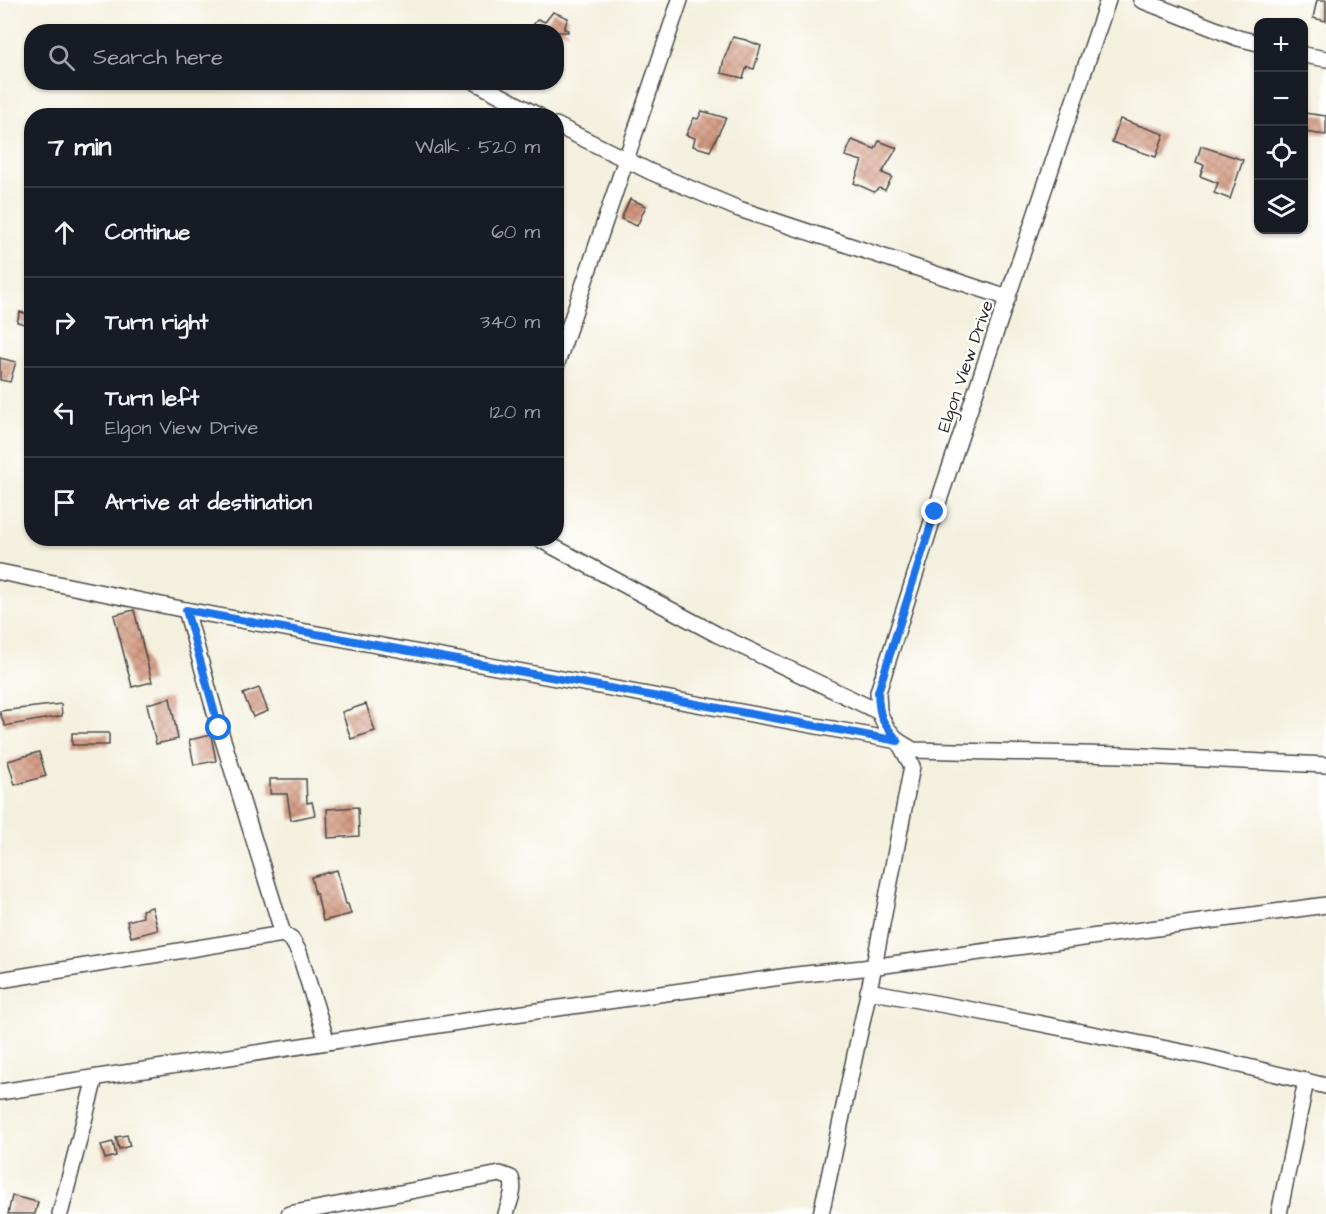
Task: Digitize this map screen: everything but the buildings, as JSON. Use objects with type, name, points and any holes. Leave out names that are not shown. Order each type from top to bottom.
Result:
[{"type":"street","points":[[564,342],[681,0]]},
{"type":"street","name":"Elgon View Drive","points":[[879,712],[878,692],[935,512],[1108,0]]},
{"type":"street","points":[[1141,0],[1254,43]]},
{"type":"street","points":[[1308,57],[1326,59]]},
{"type":"street","points":[[490,90],[524,108]]},
{"type":"street","points":[[564,129],[682,186],[740,209],[1008,297]]},
{"type":"street","points":[[552,546],[716,634],[879,712],[886,727],[898,741],[912,766],[874,966],[821,1214]]},
{"type":"street","points":[[0,572],[186,610],[898,741],[914,750],[1123,754],[1326,765]]},
{"type":"street","points":[[186,610],[219,728],[283,934],[296,945],[299,952],[327,1042]]},
{"type":"street","points":[[0,1092],[465,1021],[1326,905]]},
{"type":"street","points":[[0,980],[283,934]]},
{"type":"street","points":[[868,991],[1206,1057],[1326,1086]]},
{"type":"street","points":[[60,1214],[96,1078]]},
{"type":"street","points":[[1279,1214],[1306,1081]]},
{"type":"street","points":[[289,1214],[500,1174],[511,1178],[513,1183],[506,1214]]},
{"type":"route","points":[[219,728],[186,610],[898,741],[886,727],[879,712],[878,692],[935,512]]}]
